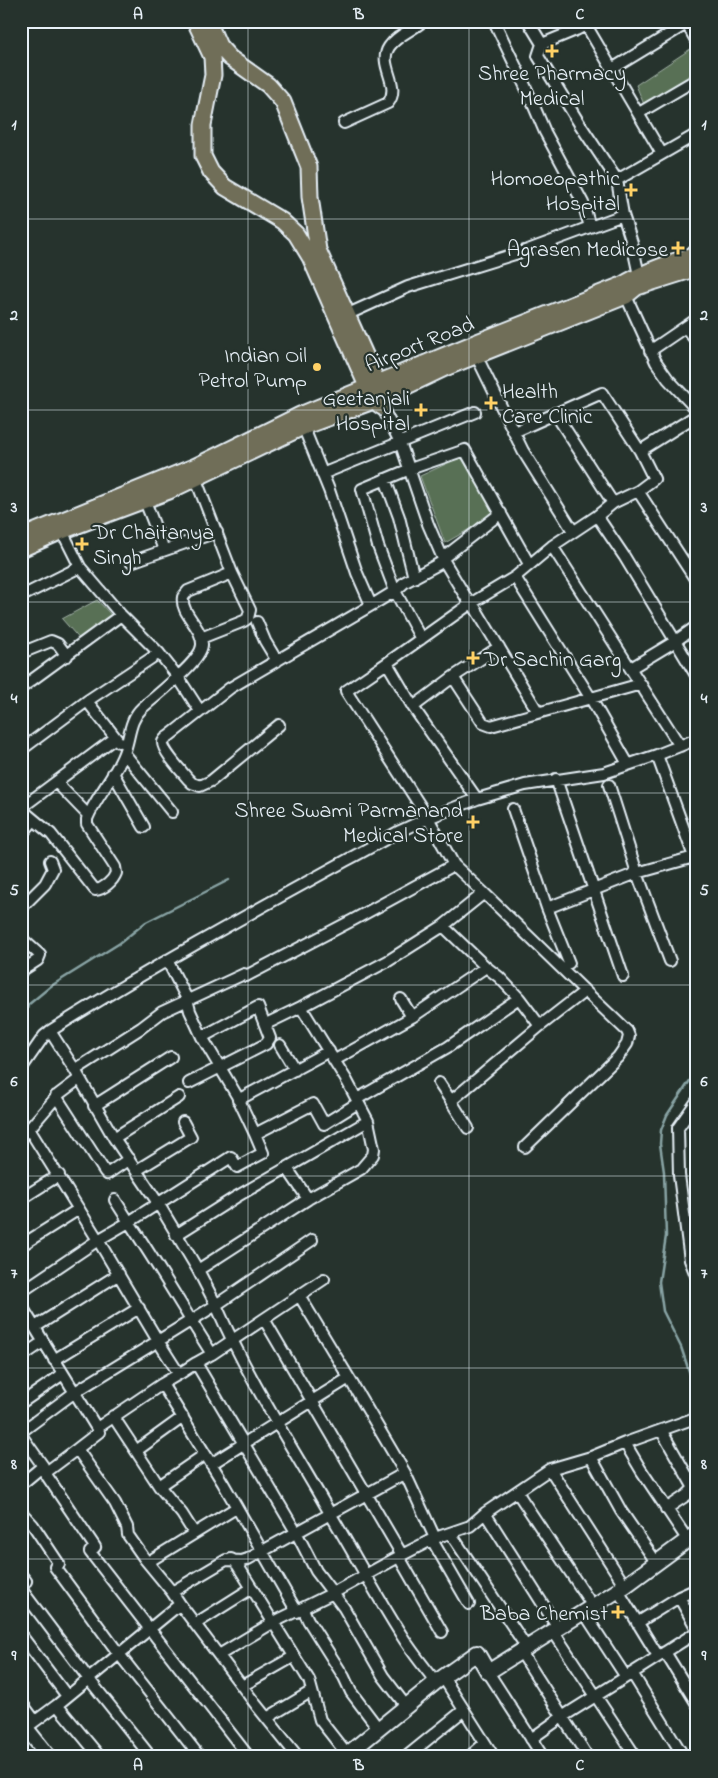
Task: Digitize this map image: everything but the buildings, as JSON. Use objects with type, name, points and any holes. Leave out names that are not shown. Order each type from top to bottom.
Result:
[{"type":"main road","points":[[195,21],[212,57],[212,74],[203,124],[203,156],[211,172],[225,187],[282,221],[296,234],[310,257],[377,395]]},
{"type":"main road","points":[[208,21],[219,46],[230,58],[268,85],[283,102],[309,167],[310,197],[318,250],[346,314],[377,395]]},
{"type":"main road","name":"Airport Road","points":[[21,537],[301,421],[377,395],[626,296],[640,281],[697,254]]},
{"type":"main road","name":"Airport Road","points":[[377,395],[622,285],[697,268]]},
{"type":"main road","name":"Airport Road","points":[[21,549],[62,531],[169,491],[301,421]]},
{"type":"street","points":[[344,123],[388,103],[392,99],[393,86],[385,58],[386,52],[394,42],[423,21]]},
{"type":"street","points":[[494,21],[545,132],[583,203],[590,227]]},
{"type":"street","points":[[528,21],[542,44]]},
{"type":"street","points":[[570,21],[585,26],[662,154]]},
{"type":"street","points":[[612,69],[689,23],[697,42]]},
{"type":"street","points":[[585,26],[542,44],[538,56],[617,180],[623,216],[632,244],[640,281]]},
{"type":"street","points":[[639,113],[697,79]]},
{"type":"street","points":[[617,180],[697,134]]},
{"type":"street","points":[[346,314],[408,287],[528,250],[623,216]]},
{"type":"street","points":[[626,296],[650,351],[668,379],[697,410]]},
{"type":"street","points":[[650,351],[697,319]]},
{"type":"street","points":[[685,327],[697,342]]},
{"type":"street","points":[[476,355],[524,451],[573,531]]},
{"type":"street","points":[[514,432],[602,393],[640,451],[654,479],[638,491],[613,503],[552,546],[515,577],[470,604],[346,691],[428,818],[454,865],[630,1036],[618,1057],[525,1147]]},
{"type":"street","points":[[377,395],[400,442],[428,524],[443,559],[470,604],[474,606],[500,647],[538,712]]},
{"type":"street","points":[[322,474],[475,412]]},
{"type":"street","points":[[555,413],[613,503]]},
{"type":"street","points":[[640,451],[697,416]]},
{"type":"street","points":[[301,421],[357,573],[371,605]]},
{"type":"street","points":[[421,639],[395,591],[378,546],[362,489],[410,469],[465,450],[530,564]]},
{"type":"street","points":[[196,477],[232,574],[250,610],[250,615],[244,621],[201,638]]},
{"type":"street","points":[[385,479],[398,517],[414,578]]},
{"type":"street","points":[[638,491],[697,582]]},
{"type":"street","points":[[145,500],[164,550]]},
{"type":"street","points":[[279,725],[211,781],[200,786],[188,779],[166,751],[163,744],[169,736],[230,688],[395,591],[405,582],[443,559],[502,513]]},
{"type":"street","points":[[597,516],[624,556],[674,642],[697,677]]},
{"type":"street","points":[[62,531],[80,567],[121,615],[159,653],[178,677],[200,711]]},
{"type":"street","points":[[131,562],[217,532]]},
{"type":"street","points":[[552,546],[680,746]]},
{"type":"street","points":[[22,596],[80,567]]},
{"type":"street","points":[[115,738],[21,808],[55,838],[93,888],[98,890],[115,876],[116,870],[87,824],[88,815],[125,751],[136,714],[178,677],[200,651],[202,645],[201,638],[183,606],[182,597],[188,591],[232,574]]},
{"type":"street","points":[[515,577],[590,697],[628,764]]},
{"type":"street","points":[[21,688],[121,615]]},
{"type":"street","points":[[257,622],[265,641],[277,661]]},
{"type":"street","points":[[631,668],[697,626]]},
{"type":"street","points":[[21,653],[51,641],[58,644],[67,656]]},
{"type":"street","points":[[413,707],[452,677],[500,647]]},
{"type":"street","points":[[22,748],[159,653]]},
{"type":"street","points":[[388,663],[413,707],[477,799]]},
{"type":"street","points":[[452,677],[486,726],[496,726],[538,712],[641,684]]},
{"type":"street","points":[[87,702],[172,812]]},
{"type":"street","points":[[21,1069],[44,1036],[50,1031],[167,960],[400,831],[477,799],[525,785],[604,773],[697,739]]},
{"type":"street","points":[[547,908],[638,873],[695,861],[657,755]]},
{"type":"street","points":[[113,773],[144,827]]},
{"type":"street","points":[[556,779],[623,976]]},
{"type":"street","points":[[57,783],[88,815]]},
{"type":"street","points":[[609,785],[670,961]]},
{"type":"street","points":[[513,809],[547,908],[569,963]]},
{"type":"street","points":[[21,835],[34,820]]},
{"type":"street","points":[[21,908],[48,880],[54,869],[50,861]]},
{"type":"street","points":[[179,1374],[59,1174],[25,1132],[77,1074],[162,1012],[245,975],[353,920],[454,865]]},
{"type":"street","points":[[266,1024],[301,1008],[388,961],[443,926],[484,893]]},
{"type":"street","points":[[443,926],[499,977],[519,998],[540,1026]]},
{"type":"street","points":[[21,938],[40,955],[38,960],[21,971]]},
{"type":"street","points":[[21,1292],[98,1240],[130,1222],[231,1157],[237,1167],[263,1152],[220,1066],[202,1037],[190,1011],[188,999],[167,960]]},
{"type":"street","points":[[238,1100],[295,1070],[332,1055],[412,1017],[486,967]]},
{"type":"street","points":[[451,1101],[540,1026],[585,992]]},
{"type":"street","points":[[255,1134],[313,1104],[324,1124],[357,1101],[448,1047],[519,998]]},
{"type":"street","points":[[401,999],[412,1017]]},
{"type":"street","points":[[189,1083],[269,1041],[270,1034],[260,1009],[256,1007],[202,1037]]},
{"type":"street","points":[[198,1270],[308,1199],[361,1169],[373,1155],[374,1149],[368,1121],[332,1055],[301,1008]]},
{"type":"street","points":[[50,1031],[77,1074],[94,1106],[158,1203],[198,1270],[250,1377],[402,1637],[464,1710],[494,1757]]},
{"type":"street","points":[[280,1045],[295,1070]]},
{"type":"street","points":[[94,1106],[171,1057]]},
{"type":"street","points":[[440,1083],[468,1128]]},
{"type":"street","points":[[56,1096],[107,1174],[129,1159]]},
{"type":"street","points":[[114,1138],[179,1097]]},
{"type":"street","points":[[697,1101],[678,1128],[679,1175],[693,1248],[690,1260],[697,1278]]},
{"type":"street","points":[[176,1236],[236,1197],[368,1121]]},
{"type":"street","points":[[137,1170],[192,1137],[183,1122]]},
{"type":"street","points":[[287,1168],[308,1199]]},
{"type":"street","points":[[21,1199],[59,1174]]},
{"type":"street","points":[[115,1200],[154,1258],[190,1321],[212,1354]]},
{"type":"street","points":[[24,1243],[79,1209]]},
{"type":"street","points":[[249,1757],[90,1552],[95,1547],[21,1434],[75,1392],[216,1305],[312,1240]]},
{"type":"street","points":[[35,1327],[119,1274]]},
{"type":"street","points":[[97,1428],[324,1279]]},
{"type":"street","points":[[299,1295],[405,1473],[434,1539],[468,1604]]},
{"type":"street","points":[[22,1307],[99,1432],[25,1481]]},
{"type":"street","points":[[54,1360],[139,1308]]},
{"type":"street","points":[[264,1318],[442,1632]]},
{"type":"street","points":[[21,1357],[43,1342]]},
{"type":"street","points":[[196,1363],[296,1532],[316,1572],[344,1608],[383,1676],[406,1706]]},
{"type":"street","points":[[21,1403],[63,1374]]},
{"type":"street","points":[[211,1464],[349,1378]]},
{"type":"street","points":[[162,1384],[262,1551],[344,1677],[351,1692],[378,1728]]},
{"type":"street","points":[[113,1416],[159,1486],[182,1514],[194,1533]]},
{"type":"street","points":[[136,1451],[183,1417]]},
{"type":"street","points":[[219,1655],[274,1622],[333,1593],[400,1556],[434,1539],[470,1526],[550,1469],[591,1457],[695,1418]]},
{"type":"street","points":[[661,1430],[694,1488],[666,1509]]},
{"type":"street","points":[[488,1672],[621,1588],[692,1536],[666,1509],[625,1443]]},
{"type":"street","points":[[76,1449],[114,1503],[127,1527],[128,1535],[298,1757]]},
{"type":"street","points":[[159,1486],[204,1455]]},
{"type":"street","points":[[591,1457],[621,1511],[656,1562]]},
{"type":"street","points":[[550,1469],[621,1588],[637,1623],[697,1704]]},
{"type":"street","points":[[172,1592],[226,1560],[242,1561],[262,1551],[405,1473]]},
{"type":"street","points":[[516,1492],[629,1675],[684,1757]]},
{"type":"street","points":[[148,1562],[236,1508]]},
{"type":"street","points":[[21,1512],[33,1525],[59,1564],[55,1567],[119,1654],[200,1757]]},
{"type":"street","points":[[486,1513],[595,1698],[636,1757]]},
{"type":"street","points":[[451,1534],[588,1757]]},
{"type":"street","points":[[231,1559],[274,1622],[293,1657],[309,1680],[320,1720],[346,1756],[378,1728],[476,1652],[543,1757]]},
{"type":"street","points":[[21,1575],[26,1581],[21,1589],[151,1757]]},
{"type":"street","points":[[195,1624],[252,1588]]},
{"type":"street","points":[[637,1623],[679,1597],[697,1589]]},
{"type":"street","points":[[531,1739],[697,1630],[679,1597]]},
{"type":"street","points":[[27,1727],[57,1705],[180,1604]]},
{"type":"street","points":[[21,1635],[67,1696]]},
{"type":"street","points":[[242,1686],[293,1657]]},
{"type":"street","points":[[267,1718],[312,1691]]},
{"type":"street","points":[[21,1702],[27,1727],[49,1757]]},
{"type":"street","points":[[57,1705],[100,1757]]},
{"type":"street","points":[[406,1757],[464,1710]]},
{"type":"street","points":[[469,1757],[485,1743]]},
{"type":"green space","points":[[692,48],[697,57],[697,74],[645,107],[636,85]]},
{"type":"green space","points":[[461,457],[496,514],[445,543],[420,476]]},
{"type":"green space","points":[[97,600],[114,618],[82,642],[62,619]]},
{"type":"waterway","points":[[21,1037],[28,1005],[51,986],[120,943],[146,922],[229,880]]},
{"type":"waterway","points":[[697,1070],[667,1115],[661,1130],[660,1144],[664,1172],[666,1236],[659,1282],[663,1311],[681,1347],[690,1374],[697,1414]]},
{"type":"place","name":"Shree Pharmacy Medical","points":[[552,51]]},
{"type":"place","name":"Homoeopathic Hospital","points":[[631,190]]},
{"type":"place","name":"Agrasen Medicose","points":[[678,248]]},
{"type":"place","name":"Indian Oil Petrol Pump","points":[[317,367]]},
{"type":"place","name":"Health Care Clinic","points":[[491,403]]},
{"type":"place","name":"Geetanjali Hospital","points":[[421,410]]},
{"type":"place","name":"Dr Chaitanya Singh","points":[[82,544]]},
{"type":"place","name":"Dr Sachin Garg","points":[[473,658]]},
{"type":"place","name":"Shree Swami Parmanand Medical Store","points":[[473,822]]},
{"type":"place","name":"Baba Chemist","points":[[618,1612]]}]
